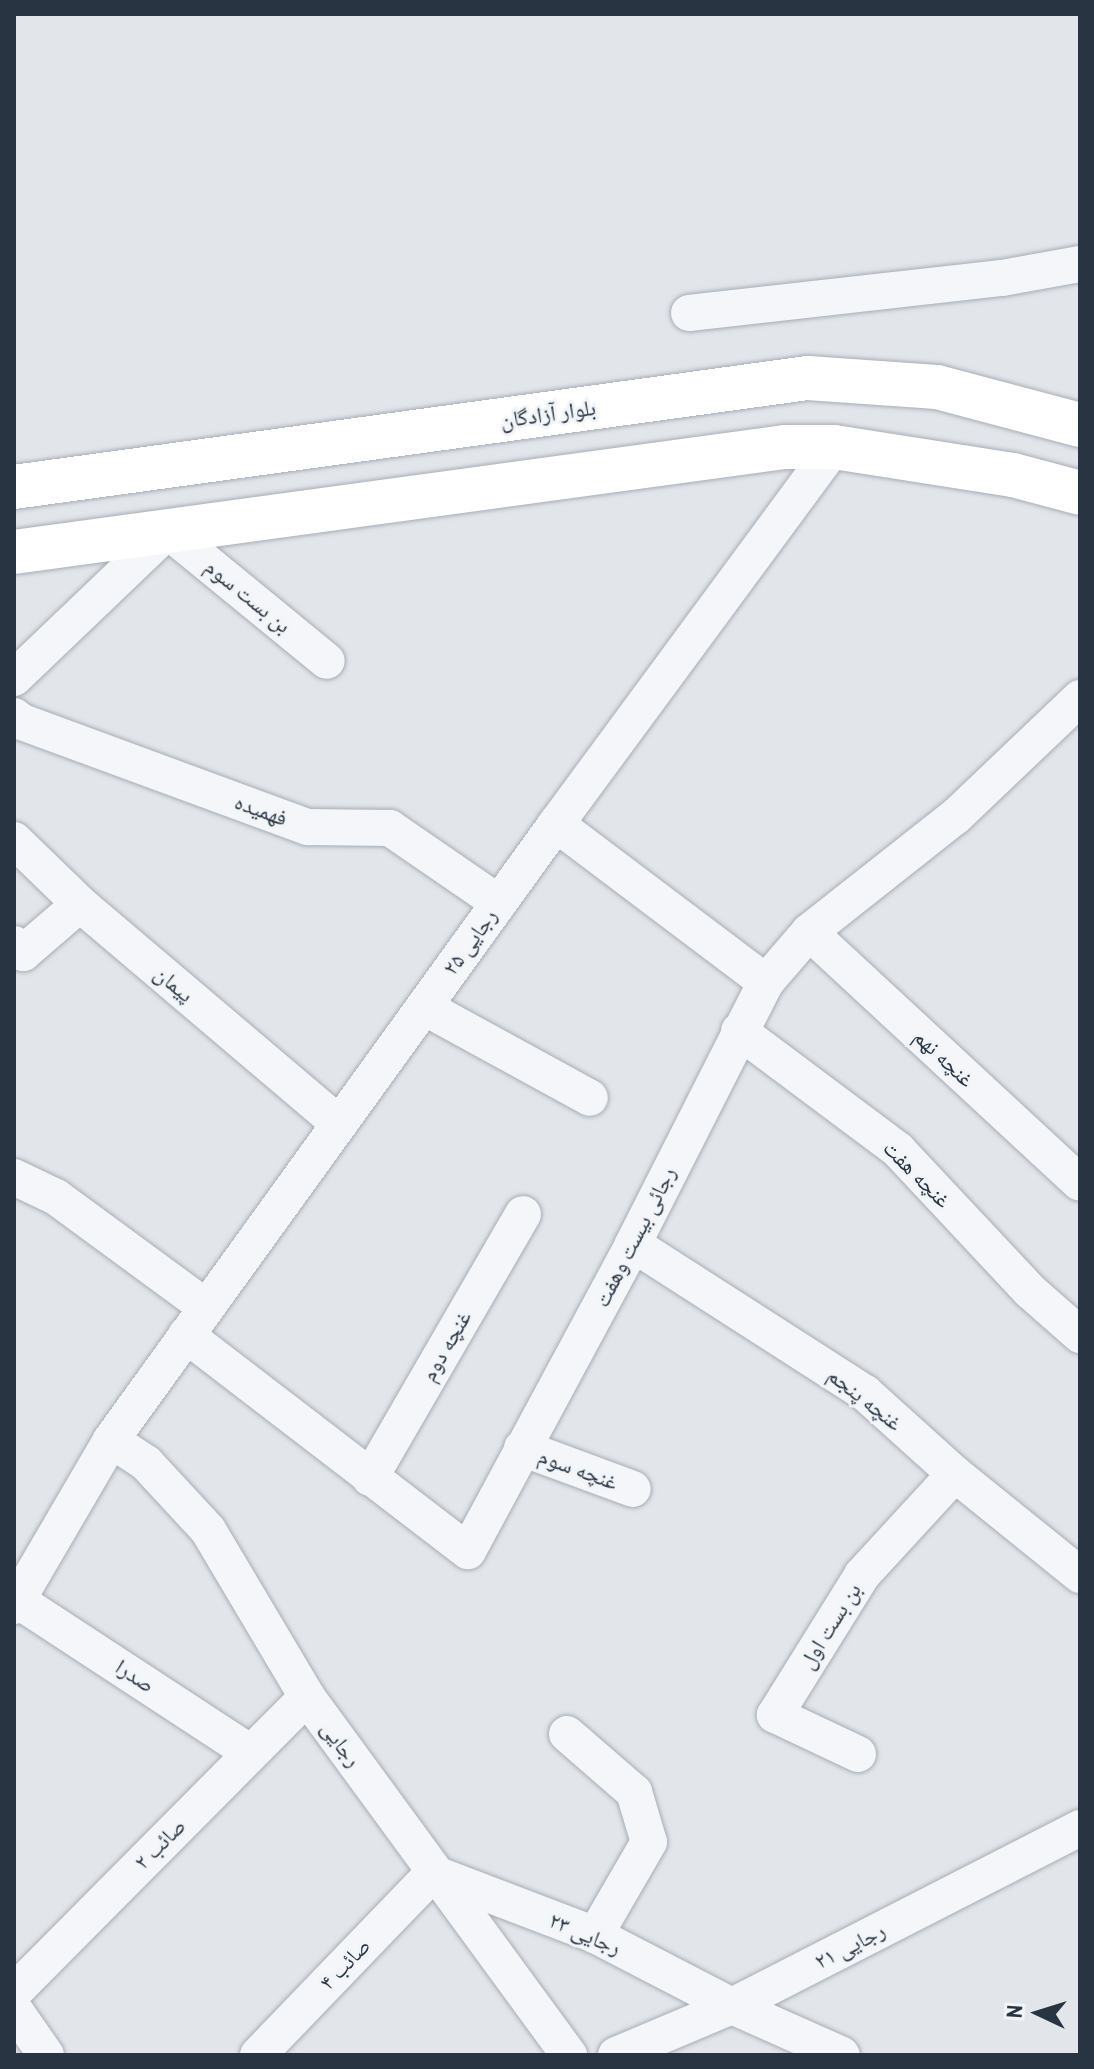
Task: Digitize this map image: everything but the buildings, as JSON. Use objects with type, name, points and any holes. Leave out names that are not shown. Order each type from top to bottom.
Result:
[{"type":"highway","name":"بلوار آزادگان","points":[[14,487],[808,378],[937,387],[1080,425]]},
{"type":"highway","points":[[14,552],[785,447],[834,447],[1013,475],[1080,493]]},
{"type":"street","points":[[689,313],[1002,278],[1080,264]]},
{"type":"street","name":"رجایی ۲۵","points":[[15,1601],[111,1440],[556,824],[834,447]]},
{"type":"street","points":[[14,678],[168,531]]},
{"type":"street","name":"بن بست سوم","points":[[168,531],[327,661]]},
{"type":"street","name":"رجائی بیست وهفت","points":[[14,1177],[56,1197],[370,1478],[468,1551],[633,1244],[766,982],[809,932],[956,816],[1080,698]]},
{"type":"street","name":"فهمیده","points":[[14,716],[22,722],[308,827],[390,828],[499,903]]},
{"type":"street","points":[[556,824],[766,982]]},
{"type":"street","name":"پیمان","points":[[14,840],[80,904],[339,1124]]},
{"type":"street","points":[[14,944],[23,953],[80,904]]},
{"type":"street","name":"غنچه نهم","points":[[809,932],[1080,1183]]},
{"type":"street","points":[[424,1007],[590,1098]]},
{"type":"street","name":"غنچه هفت","points":[[739,1031],[898,1150],[1030,1291],[1080,1335]]},
{"type":"street","name":"غنچه دوم","points":[[370,1478],[523,1214]]},
{"type":"street","name":"غنچه پنجم","points":[[633,1244],[865,1393],[955,1474],[1080,1575]]},
{"type":"street","name":"رجایی","points":[[111,1440],[146,1463],[208,1530],[307,1697],[569,2055]]},
{"type":"street","name":"غنچه سوم","points":[[522,1448],[633,1489]]},
{"type":"street","name":"بن بست اول","points":[[858,1754],[775,1715],[862,1575],[955,1474]]},
{"type":"street","name":"صدرا","points":[[15,1601],[251,1753]]},
{"type":"street","name":"صائب ۲","points":[[14,1992],[307,1697]]},
{"type":"street","points":[[567,1734],[634,1792],[649,1842],[595,1935]]},
{"type":"street","name":"رجایی ۲۱","points":[[616,2055],[732,2006],[1080,1828]]},
{"type":"street","name":"رجایی ۲۳","points":[[433,1873],[595,1935],[732,2006],[842,2055]]},
{"type":"street","name":"صائب ۴","points":[[258,2055],[433,1873]]},
{"type":"street","points":[[14,2009],[46,2055]]}]
